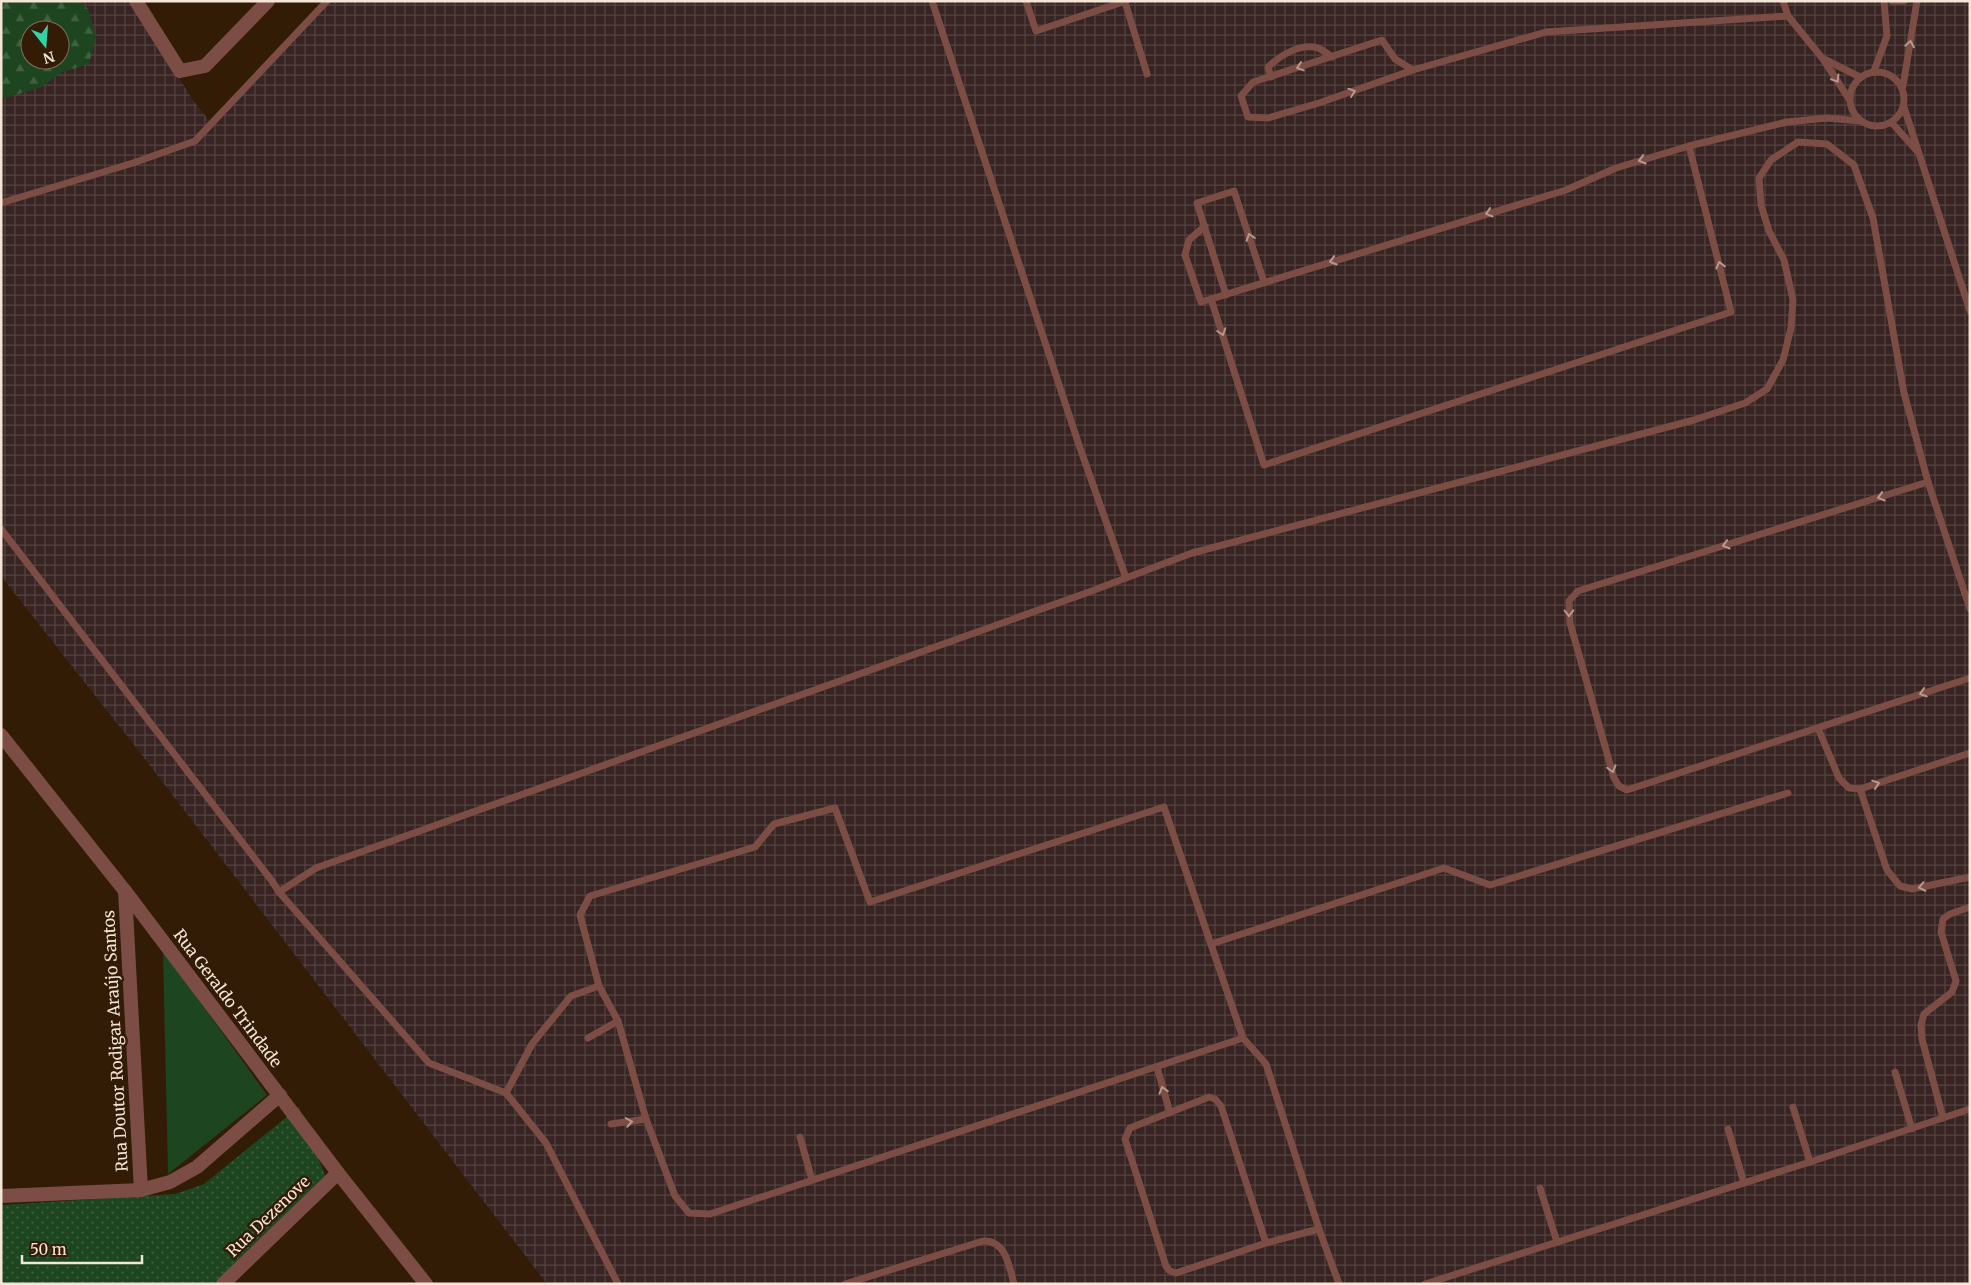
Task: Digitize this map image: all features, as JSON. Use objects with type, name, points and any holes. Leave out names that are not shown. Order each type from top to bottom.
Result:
[{"type":"street","points":[[136,1],[180,71],[205,66],[268,1]]},
{"type":"street","name":"Rua Geraldo Trindade","points":[[1,735],[125,891],[338,1173],[426,1284]]},
{"type":"street","name":"Rua Doutor Rodigar Araújo Santos","points":[[125,891],[141,1190]]},
{"type":"street","points":[[1,1196],[141,1190],[170,1182],[197,1167],[280,1095]]},
{"type":"street","name":"Rua Dezenove","points":[[223,1284],[338,1173]]},
{"type":"lane","points":[[1,204],[133,163],[195,140],[327,1]]},
{"type":"lane","points":[[932,1],[1077,439],[1126,578]]},
{"type":"lane","points":[[1026,1],[1036,31],[1126,1],[1147,74]]},
{"type":"lane","points":[[1783,1],[1788,16],[1824,59],[1849,99],[1852,112],[1860,121]]},
{"type":"lane","points":[[1874,71],[1886,36],[1884,1]]},
{"type":"lane","points":[[1892,1],[1904,1]]},
{"type":"lane","points":[[1917,1],[1902,86],[1904,107],[1970,311]]},
{"type":"lane","points":[[1413,70],[1395,59],[1382,40],[1253,82],[1241,96],[1248,117],[1268,118],[1319,103],[1413,70],[1546,32],[1788,16]]},
{"type":"lane","points":[[1271,77],[1268,67],[1279,57],[1301,47],[1318,48],[1332,57]]},
{"type":"lane","points":[[1824,59],[1860,77]]},
{"type":"lane","points":[[1849,99],[1860,77],[1874,71],[1891,74],[1902,86]]},
{"type":"lane","points":[[1205,226],[1189,240],[1185,255],[1201,302],[1566,190],[1616,168],[1689,146],[1787,122],[1827,118],[1860,121],[1876,127],[1892,123],[1904,107]]},
{"type":"lane","points":[[1892,123],[1918,153]]},
{"type":"lane","points":[[279,892],[316,868],[1192,553],[1694,420],[1745,403],[1767,389],[1783,360],[1791,328],[1793,300],[1784,260],[1769,231],[1761,205],[1759,178],[1771,160],[1798,142],[1827,144],[1854,165],[1873,218],[1904,393],[1928,482],[1970,609]]},
{"type":"lane","points":[[1211,299],[1264,465],[1731,312],[1689,146]]},
{"type":"lane","points":[[1226,294],[1197,203],[1235,192],[1264,282]]},
{"type":"lane","points":[[1928,482],[1578,591],[1569,601],[1570,623],[1614,778],[1619,786],[1627,790],[1970,678]]},
{"type":"lane","points":[[1,529],[272,880],[279,892],[429,1063],[506,1093],[546,1143],[618,1284]]},
{"type":"lane","points":[[1818,728],[1839,778],[1849,788],[1860,789],[1970,753]]},
{"type":"lane","points":[[1860,789],[1887,870],[1900,886],[1912,889],[1970,877]]},
{"type":"lane","points":[[1211,944],[1444,868],[1490,885],[1788,793]]},
{"type":"lane","points":[[1243,1038],[710,1214],[689,1213],[675,1196],[646,1119],[618,1021],[599,986],[580,915],[590,896],[755,846],[774,824],[835,808],[870,902],[1164,806],[1243,1038],[1266,1064],[1319,1229],[1339,1284]]},
{"type":"lane","points":[[1943,1118],[1922,1039],[1921,1025],[1924,1014],[1952,992],[1956,981],[1941,932],[1942,920],[1950,914],[1970,908]]},
{"type":"lane","points":[[506,1093],[532,1044],[571,996],[599,986]]},
{"type":"lane","points":[[588,1038],[618,1021]]},
{"type":"lane","points":[[1156,1067],[1170,1113]]},
{"type":"lane","points":[[1895,1072],[1912,1128]]},
{"type":"lane","points":[[1266,1243],[1221,1106],[1215,1100],[1209,1097],[1130,1128],[1125,1139],[1166,1266],[1170,1271],[1176,1273],[1266,1243],[1319,1229]]},
{"type":"lane","points":[[1792,1107],[1810,1162]]},
{"type":"lane","points":[[1425,1284],[1810,1162],[1970,1109]]},
{"type":"lane","points":[[611,1124],[646,1119]]},
{"type":"lane","points":[[1728,1129],[1744,1183]]},
{"type":"lane","points":[[800,1137],[812,1180]]},
{"type":"lane","points":[[1540,1188],[1557,1242]]},
{"type":"lane","points":[[844,1284],[983,1240],[992,1240],[1003,1250],[1014,1284]]},
{"type":"shaded area","points":[[1,1],[132,1],[192,99],[211,123],[322,1],[1970,1],[1970,1284],[547,1284],[138,750],[1,576]]},
{"type":"green space","points":[[1,1],[80,1],[88,9],[96,37],[89,64],[70,70],[70,20],[20,20],[20,70],[69,70],[62,72],[42,87],[5,98],[1,97]]},
{"type":"green space","points":[[163,950],[267,1095],[168,1174]]},
{"type":"green space","points":[[299,1107],[326,1178],[217,1284],[1,1284],[1,1205],[175,1194],[204,1184]]}]
